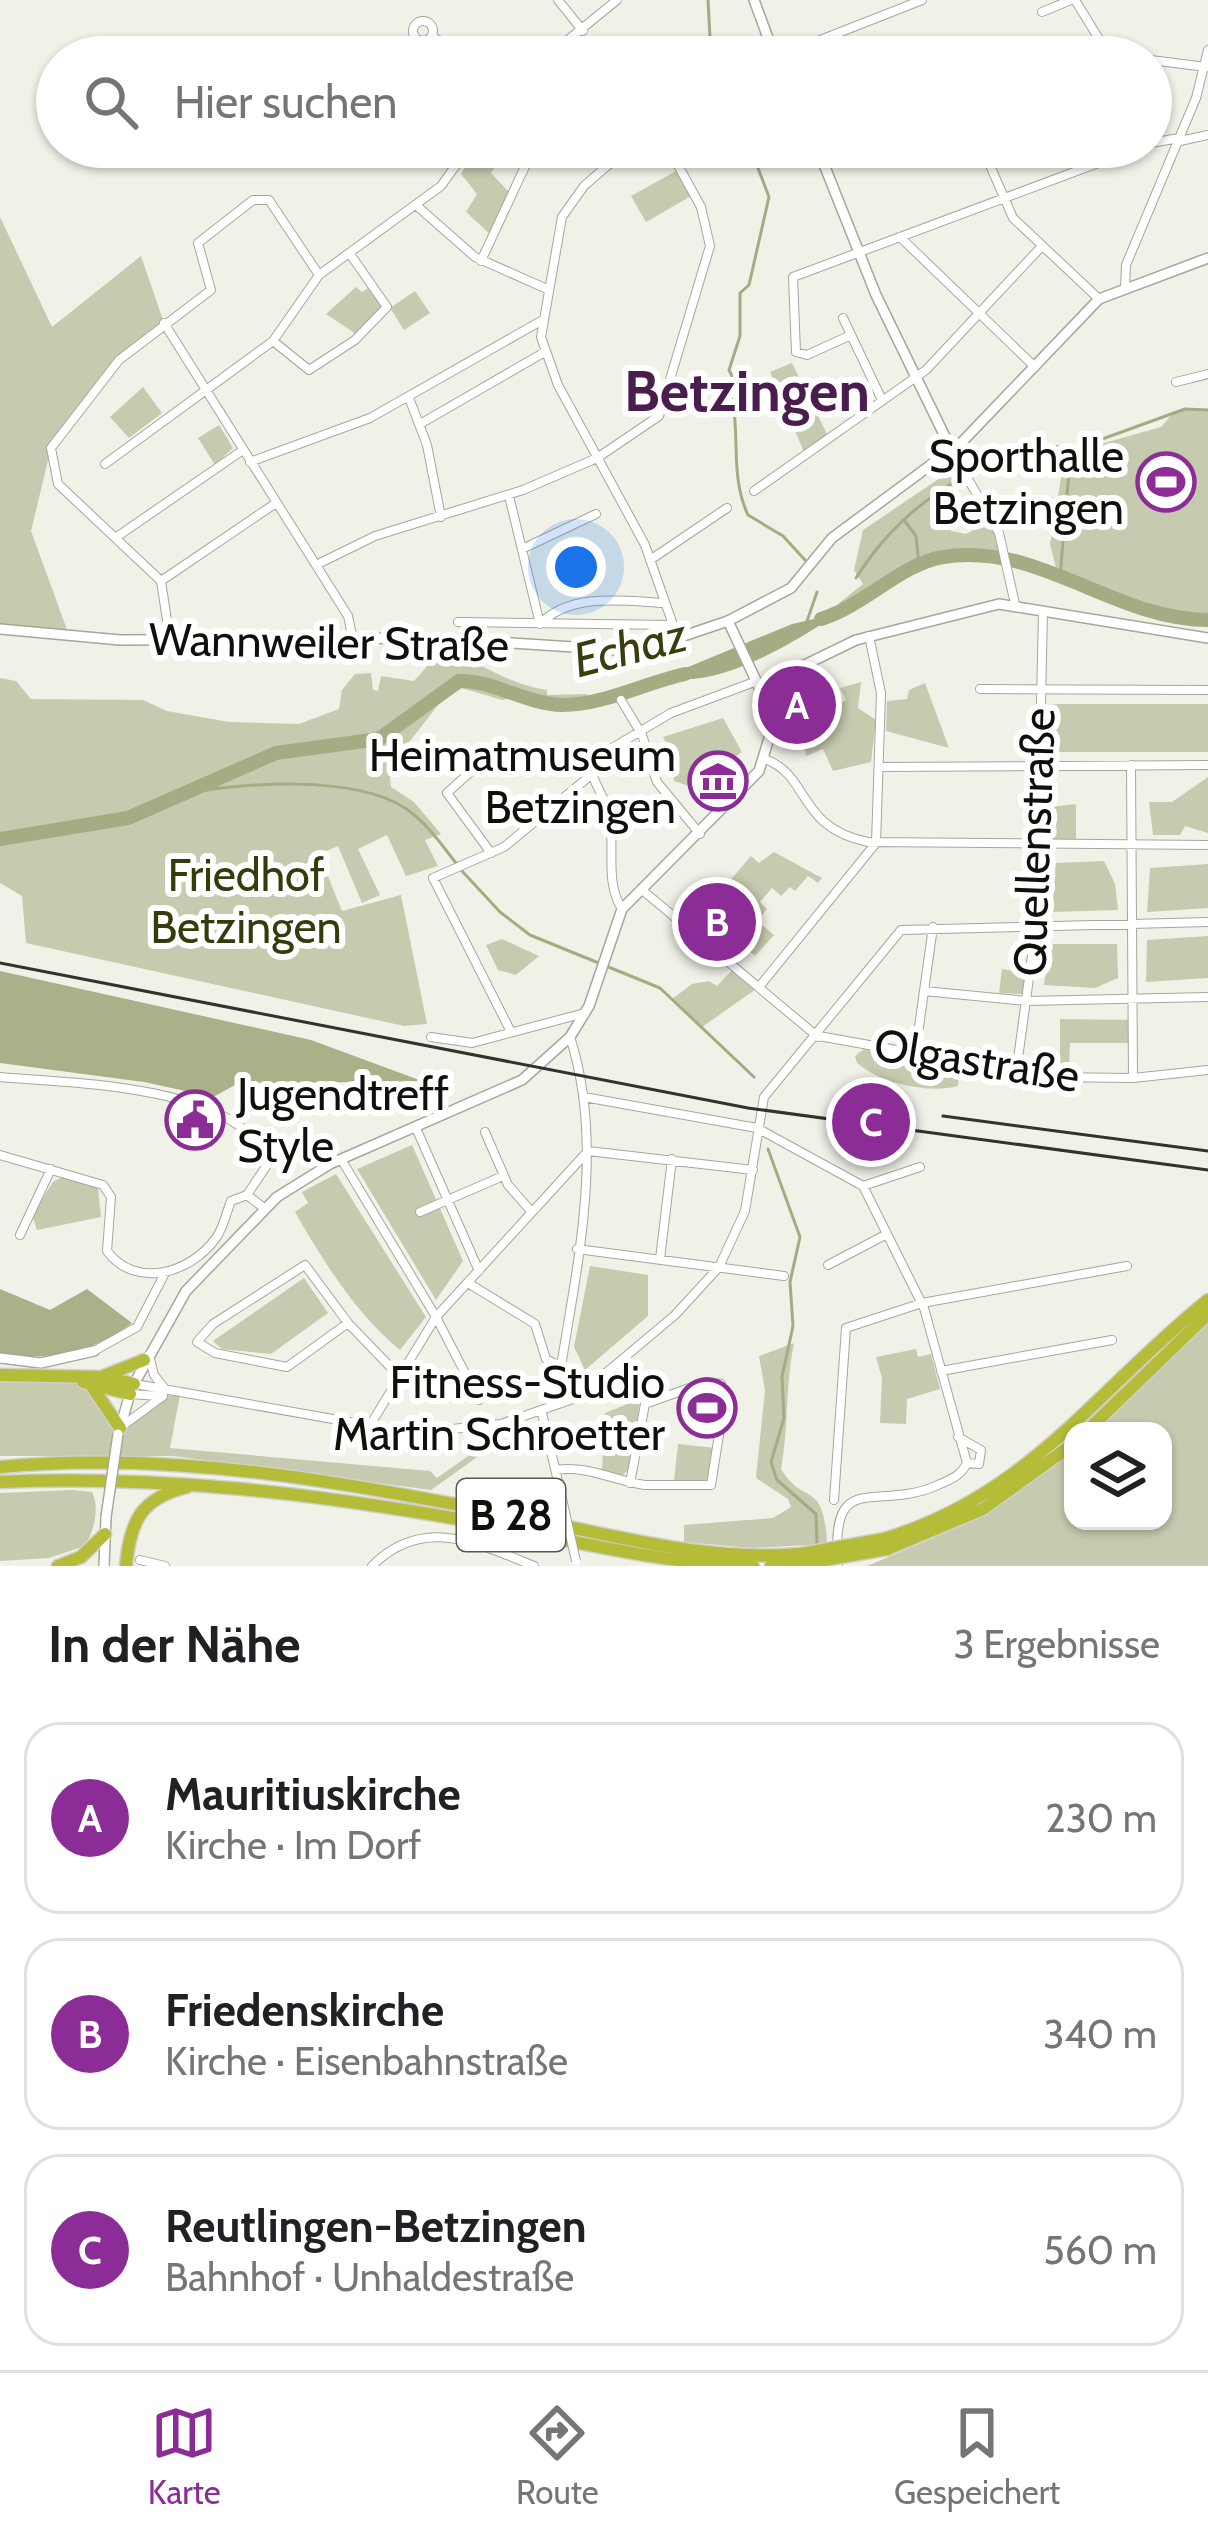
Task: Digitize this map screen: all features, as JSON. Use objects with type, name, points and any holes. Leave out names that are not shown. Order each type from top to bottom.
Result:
[{"type":"highway","name":"B 28","points":[[885,1544],[955,1511],[1028,1467],[1208,1300]]},
{"type":"highway","points":[[1096,1422],[1208,1314]]},
{"type":"highway","points":[[95,1380],[146,1355]]},
{"type":"highway","points":[[0,1375],[95,1380],[132,1389]]},
{"type":"highway","points":[[95,1380],[119,1431]]},
{"type":"highway","name":"B 28","points":[[771,1566],[885,1544],[983,1510],[1064,1451]]},
{"type":"highway","name":"B 28","points":[[0,1463],[139,1464],[261,1475],[383,1492],[698,1551],[802,1559]]},
{"type":"highway","name":"B 28","points":[[0,1482],[200,1484],[341,1499],[674,1558],[753,1566]]},
{"type":"highway","name":"B 28","points":[[133,1563],[132,1526],[146,1502],[200,1484]]},
{"type":"highway","points":[[58,1566],[81,1557],[105,1534]]},
{"type":"street","points":[[558,0],[583,31]]},
{"type":"street","points":[[576,36],[617,0]]},
{"type":"street","points":[[754,0],[768,36]]},
{"type":"street","points":[[830,36],[922,0]]},
{"type":"street","points":[[1042,11],[1073,0],[1096,36]]},
{"type":"street","points":[[1172,157],[1208,50]]},
{"type":"street","points":[[1172,63],[1206,67]]},
{"type":"street","points":[[1172,141],[1208,134]]},
{"type":"street","points":[[105,464],[156,422],[208,391],[273,341],[319,275],[417,206],[455,168]]},
{"type":"street","points":[[481,261],[524,168]]},
{"type":"street","points":[[604,168],[562,217],[541,321],[543,353],[650,560],[677,639]]},
{"type":"street","points":[[316,565],[375,536],[509,496],[596,458],[659,416],[708,255],[706,219],[679,168]]},
{"type":"street","points":[[825,168],[914,378],[1003,542],[1015,604]]},
{"type":"street","points":[[990,168],[1002,199],[1042,246],[1099,299],[1208,258]]},
{"type":"street","points":[[851,335],[798,354],[792,343],[790,284],[797,275],[1085,168]]},
{"type":"street","points":[[1125,287],[1126,265],[1167,168]]},
{"type":"street","points":[[170,640],[161,581],[58,484],[50,452],[119,360],[211,290],[198,243],[253,200],[269,200],[319,275]]},
{"type":"street","points":[[417,206],[481,261],[547,289]]},
{"type":"street","points":[[900,237],[1035,368]]},
{"type":"street","points":[[754,491],[914,378],[1042,246]]},
{"type":"street","points":[[273,341],[309,370],[355,340],[387,307],[350,254]]},
{"type":"street","name":"Wannweiler Straße","points":[[0,629],[170,640],[352,635],[589,650],[639,650],[677,639],[728,621],[791,588],[832,538],[952,451],[1099,299]]},
{"type":"street","points":[[843,318],[882,400]]},
{"type":"street","points":[[250,462],[361,422],[541,321]]},
{"type":"street","points":[[164,323],[350,619],[352,635]]},
{"type":"street","points":[[420,424],[543,353]]},
{"type":"street","points":[[1176,382],[1208,374]]},
{"type":"street","points":[[409,398],[420,424],[441,517]]},
{"type":"street","points":[[118,536],[243,450]]},
{"type":"street","points":[[509,496],[540,624]]},
{"type":"street","points":[[161,581],[276,503]]},
{"type":"street","points":[[650,560],[727,508]]},
{"type":"street","points":[[522,549],[596,514]]},
{"type":"street","points":[[540,624],[549,615],[596,600],[664,603]]},
{"type":"street","points":[[511,1032],[433,878],[491,854],[591,775],[596,755],[640,730],[869,636],[1015,604],[1208,638]]},
{"type":"street","name":"Quellenstraße","points":[[1016,1073],[1036,927],[1043,609]]},
{"type":"street","points":[[104,1566],[119,1431],[132,1389],[146,1355],[193,1282],[264,1208],[340,1160],[522,1080],[569,1037],[585,1013],[622,909],[748,786],[765,758],[770,735],[759,684],[728,621]]},
{"type":"street","points":[[458,622],[672,625]]},
{"type":"street","points":[[759,987],[876,843],[881,693],[869,636]]},
{"type":"street","points":[[980,689],[1208,690]]},
{"type":"street","points":[[621,700],[640,730],[657,782],[700,834]]},
{"type":"street","points":[[765,758],[784,768],[821,824],[848,838],[876,843],[1208,845]]},
{"type":"street","points":[[491,761],[478,765],[447,793],[491,854]]},
{"type":"street","points":[[1131,765],[1133,1078]]},
{"type":"street","points":[[879,767],[1208,765]]},
{"type":"street","points":[[591,775],[609,813],[614,890],[622,909]]},
{"type":"street","points":[[641,889],[818,1037]]},
{"type":"street","points":[[132,1389],[369,1428],[452,1432],[542,1413],[595,1385],[688,1303],[718,1268],[740,1227],[757,1128],[769,1089],[818,1037],[897,933],[933,927],[1208,922]]},
{"type":"street","points":[[915,1054],[933,927]]},
{"type":"street","points":[[924,991],[1027,1001],[1208,997]]},
{"type":"street","points":[[431,1037],[466,1044],[585,1013]]},
{"type":"street","points":[[557,1392],[588,1151],[584,1097],[569,1037]]},
{"type":"street","name":"Olgastraße","points":[[818,1037],[1016,1073],[1133,1078],[1208,1070]]},
{"type":"street","points":[[0,1077],[159,1094],[226,1117],[265,1155],[266,1174],[248,1195],[231,1201],[212,1243],[165,1273],[141,1323],[94,1351],[41,1363],[0,1358]]},
{"type":"street","points":[[584,1097],[757,1128],[862,1186],[922,1303],[967,1463]]},
{"type":"street","points":[[416,1128],[478,1271]]},
{"type":"street","points":[[485,1132],[503,1176],[530,1210]]},
{"type":"street","points":[[588,1151],[753,1170]]},
{"type":"street","points":[[369,1428],[436,1317],[588,1151]]},
{"type":"street","points":[[0,1155],[108,1190],[107,1248],[117,1262],[137,1272],[165,1273]]},
{"type":"street","points":[[340,1160],[436,1317],[479,1400]]},
{"type":"street","points":[[660,1259],[672,1160]]},
{"type":"street","points":[[862,1186],[920,1167]]},
{"type":"street","points":[[20,1235],[51,1169]]},
{"type":"street","points":[[420,1212],[503,1176]]},
{"type":"street","points":[[248,1195],[264,1208]]},
{"type":"street","points":[[828,1265],[887,1234]]},
{"type":"street","points":[[577,1249],[784,1276]]},
{"type":"street","points":[[835,1500],[843,1331],[922,1303],[1127,1266]]},
{"type":"street","points":[[348,1323],[287,1367],[215,1353],[198,1344],[213,1324],[293,1271],[308,1268],[348,1323],[399,1376]]},
{"type":"street","points":[[468,1283],[539,1329],[546,1359],[561,1367]]},
{"type":"street","points":[[940,1371],[1112,1340]]},
{"type":"street","points":[[146,1355],[165,1393]]},
{"type":"street","points":[[556,1470],[581,1469],[630,1483],[711,1485],[725,1397],[721,1384],[706,1382],[645,1404],[630,1483]]},
{"type":"street","points":[[119,1431],[165,1393]]},
{"type":"street","points":[[542,1413],[575,1563]]},
{"type":"street","points":[[958,1437],[983,1454],[979,1464],[967,1463]]},
{"type":"street","points":[[838,1566],[836,1521],[856,1498],[921,1492],[958,1475],[967,1463]]},
{"type":"street","points":[[372,1566],[398,1545],[439,1535],[469,1540],[534,1566]]},
{"type":"street","points":[[133,1563],[165,1566]]},
{"type":"green space","points":[[464,168],[494,168],[491,173],[509,192],[490,234],[466,212],[477,194],[461,174]]},
{"type":"green space","points":[[676,171],[691,196],[646,222],[631,196]]},
{"type":"green space","points":[[0,217],[52,327],[141,256],[164,323],[119,360],[51,448],[31,531],[70,638],[0,630]]},
{"type":"green space","points":[[371,286],[384,304],[356,334],[326,314],[356,287],[362,292]]},
{"type":"green space","points":[[415,291],[430,313],[404,330],[390,308]]},
{"type":"green space","points":[[792,363],[828,436],[804,452],[770,372]]},
{"type":"green space","points":[[143,387],[162,413],[129,438],[110,417]]},
{"type":"green space","points":[[1208,411],[1208,619],[1149,611],[1093,590],[1057,572],[1050,544],[1065,454],[1161,427],[1173,413]]},
{"type":"green space","points":[[219,425],[233,448],[215,465],[198,438]]},
{"type":"green space","points":[[952,470],[960,485],[935,499],[951,531],[966,534],[993,519],[1007,558],[974,555],[930,562],[839,613],[838,604],[863,584],[854,570],[863,530]]},
{"type":"green space","name":"Friedhof Betzingen","points":[[437,655],[465,659],[515,682],[547,690],[547,695],[587,694],[588,700],[525,696],[502,700],[462,688],[442,700],[389,768],[391,787],[414,802],[441,834],[425,840],[438,866],[406,876],[387,835],[358,849],[380,895],[362,903],[338,846],[319,854],[342,911],[401,895],[427,1024],[404,1026],[26,943],[22,896],[0,883],[0,678],[16,681],[31,699],[143,700],[167,711],[229,722],[299,724],[339,709],[342,690],[355,674],[371,673],[373,690],[378,691],[381,676],[414,681]]},
{"type":"green space","points":[[861,682],[858,708],[876,720],[871,762],[833,771],[823,749],[806,756],[802,727],[794,719],[814,718],[813,697],[819,694],[830,708],[846,700],[840,688]]},
{"type":"green space","points":[[925,683],[949,748],[886,731],[887,701],[907,699],[909,690]]},
{"type":"green space","points":[[1053,704],[1208,704],[1208,752],[1053,752]]},
{"type":"green space","points":[[723,718],[742,752],[726,764],[732,775],[707,792],[674,781],[674,758],[663,737]]},
{"type":"green space","points":[[1208,777],[1208,833],[1185,826],[1180,835],[1153,835],[1149,802],[1172,802]]},
{"type":"green space","points":[[1076,804],[1076,839],[1044,839],[1044,808]]},
{"type":"green space","points":[[774,852],[822,878],[818,883],[808,876],[795,891],[790,887],[781,896],[772,888],[760,902],[767,909],[757,921],[774,935],[755,956],[738,942],[753,922],[715,898],[751,856],[759,863]]},
{"type":"green space","points":[[1104,861],[1115,884],[1118,910],[1052,912],[1056,863]]},
{"type":"green space","points":[[1208,864],[1208,908],[1147,912],[1150,868]]},
{"type":"green space","points":[[1208,936],[1208,978],[1146,982],[1147,940]]},
{"type":"green space","points":[[502,939],[539,956],[516,975],[498,970],[486,945]]},
{"type":"green space","points":[[1050,944],[1117,944],[1118,978],[1095,988],[1044,985]]},
{"type":"green space","points":[[735,967],[759,987],[702,1027],[672,999],[692,984],[709,981],[717,986]]},
{"type":"green space","points":[[1002,969],[1026,973],[1022,994],[999,993]]},
{"type":"green space","points":[[1060,1019],[1133,1020],[1133,1043],[1070,1043],[1069,1069],[1060,1068]]},
{"type":"green space","points":[[864,1049],[959,1070],[958,1086],[919,1088],[878,1076],[857,1063],[855,1056]]},
{"type":"green space","points":[[412,1145],[463,1261],[436,1300],[357,1169]]},
{"type":"green space","points":[[336,1174],[426,1317],[400,1350],[355,1303],[295,1212],[308,1203],[302,1192]]},
{"type":"green space","points":[[64,1176],[98,1188],[101,1217],[37,1230],[32,1215],[53,1182]]},
{"type":"green space","points":[[590,1266],[648,1275],[648,1316],[585,1370],[574,1347]]},
{"type":"green space","points":[[304,1278],[328,1313],[271,1354],[222,1349],[213,1341]]},
{"type":"green space","points":[[1208,1320],[1208,1566],[867,1566],[987,1515],[1064,1457],[1064,1530],[1172,1530],[1172,1422],[1102,1422]]},
{"type":"green space","points":[[794,1343],[781,1469],[822,1510],[827,1544],[752,1548],[684,1542],[684,1525],[773,1518],[791,1507],[788,1499],[756,1478],[765,1390],[759,1356]]},
{"type":"green space","points":[[916,1349],[918,1357],[931,1354],[940,1389],[907,1399],[906,1424],[880,1423],[882,1378],[876,1357]]},
{"type":"green space","points":[[0,1375],[90,1384],[120,1427],[163,1396],[180,1395],[170,1448],[430,1471],[437,1478],[505,1430],[501,1440],[431,1490],[174,1456],[0,1456]]},
{"type":"green space","points":[[640,1399],[631,1467],[623,1475],[602,1470],[605,1413]]},
{"type":"green space","points":[[678,1444],[716,1448],[708,1481],[674,1481]]},
{"type":"green space","points":[[92,1492],[96,1505],[85,1546],[49,1558],[0,1561],[0,1493]]},
{"type":"shaded area","points":[[837,614],[737,668],[673,679],[681,670],[792,624]]},
{"type":"shaded area","points":[[0,971],[311,1040],[422,1081],[237,1084],[213,1097],[144,1082],[0,1063]]},
{"type":"shaded area","points":[[0,1289],[50,1310],[87,1289],[132,1323],[101,1342],[69,1353],[0,1353]]},
{"type":"waterway","points":[[708,0],[710,36]]},
{"type":"waterway","points":[[758,168],[769,197],[749,285],[740,293],[740,336],[729,370],[738,388],[732,396],[737,471],[748,515],[783,536],[805,560]]},
{"type":"waterway","points":[[1094,442],[1185,409],[1208,410]]},
{"type":"waterway","points":[[970,473],[1050,446],[1071,448],[1060,577]]},
{"type":"waterway","points":[[856,578],[902,522],[961,478]]},
{"type":"waterway","points":[[904,520],[916,536],[919,564]]},
{"type":"waterway","name":"Echaz","points":[[821,619],[928,561],[978,555],[1044,570],[1141,608],[1208,620]]},
{"type":"waterway","points":[[806,624],[817,592]]},
{"type":"waterway","name":"Echaz","points":[[0,839],[128,818],[276,753],[379,739],[459,681],[562,705],[609,698],[685,674]]},
{"type":"waterway","points":[[183,794],[296,784],[356,790],[405,808],[456,863]]},
{"type":"waterway","points":[[462,871],[500,912],[530,935],[660,988],[754,1077]]},
{"type":"waterway","points":[[768,1149],[800,1237],[790,1282],[793,1326],[782,1377],[784,1418],[771,1462],[777,1480],[816,1514],[817,1547]]},
{"type":"railway","points":[[0,963],[748,1108],[1208,1170]]},
{"type":"railway","points":[[943,1116],[1208,1151]]},
{"type":"place","name":"Sporthalle Betzingen","points":[[1166,482]]},
{"type":"place","name":"Mauritiuskirche","points":[[797,705]]},
{"type":"place","name":"Heimatmuseum Betzingen","points":[[718,781]]},
{"type":"place","name":"Friedenskirche","points":[[717,922]]},
{"type":"place","name":"Jugendtreff Style","points":[[195,1120]]},
{"type":"place","name":"Reutlingen-Betzingen","points":[[871,1122]]},
{"type":"place","name":"Fitness-Studio Martin Schroetter","points":[[707,1408]]},
{"type":"district","name":"Betzingen","points":[[747,391]]}]
